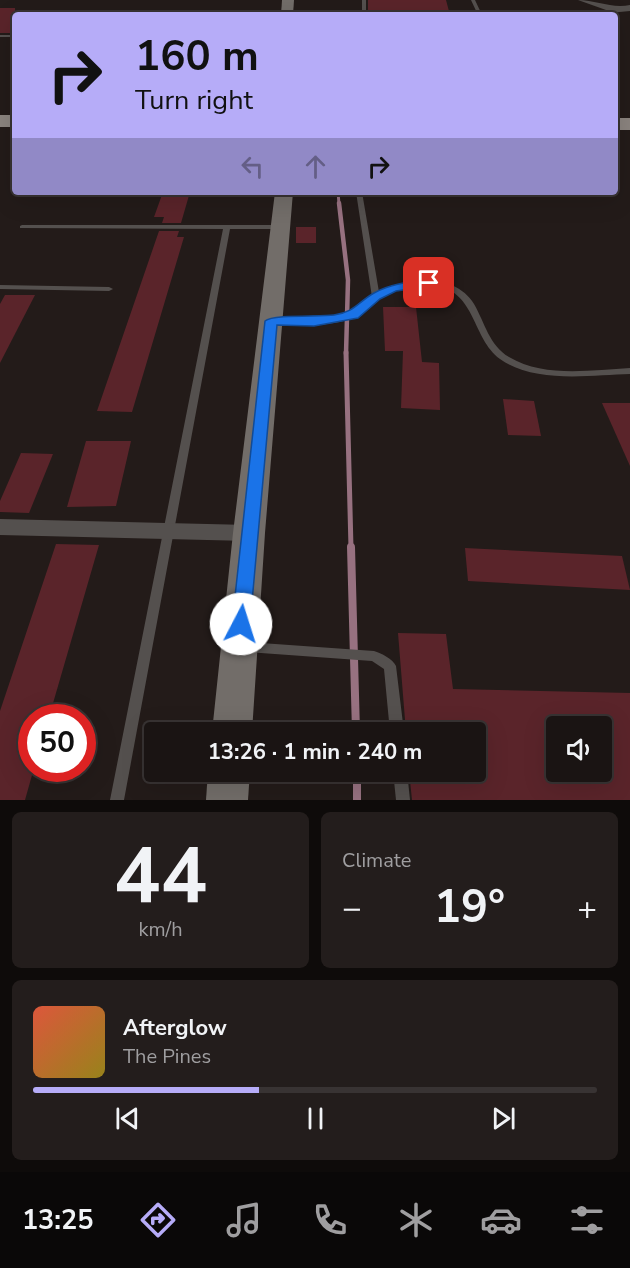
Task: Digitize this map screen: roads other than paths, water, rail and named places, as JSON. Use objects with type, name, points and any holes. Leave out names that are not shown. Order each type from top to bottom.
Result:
[{"type":"main road","points":[[233,722],[249,533],[285,195]]},
{"type":"main road","points":[[227,800],[228,782]]},
{"type":"street","points":[[582,0],[615,10]]},
{"type":"street","points":[[606,12],[630,8]]},
{"type":"street","points":[[0,527],[249,533]]},
{"type":"lane","points":[[359,195],[376,297]]},
{"type":"lane","points":[[22,227],[281,227]]},
{"type":"lane","points":[[117,800],[227,227]]},
{"type":"lane","points":[[272,321],[314,322],[353,316],[376,297],[409,284],[444,285],[466,297],[490,345],[507,360],[526,368],[543,371],[630,371]]},
{"type":"lane","points":[[0,287],[109,289]]},
{"type":"lane","points":[[240,647],[374,656],[390,666],[396,722]]},
{"type":"lane","points":[[401,782],[403,800]]},
{"type":"waterway","points":[[338,195],[339,204]]},
{"type":"waterway","points":[[339,203],[348,280],[346,353]]},
{"type":"waterway","points":[[346,353],[351,548]]},
{"type":"waterway","points":[[351,547],[356,722]]},
{"type":"waterway","points":[[357,782],[357,800]]}]
